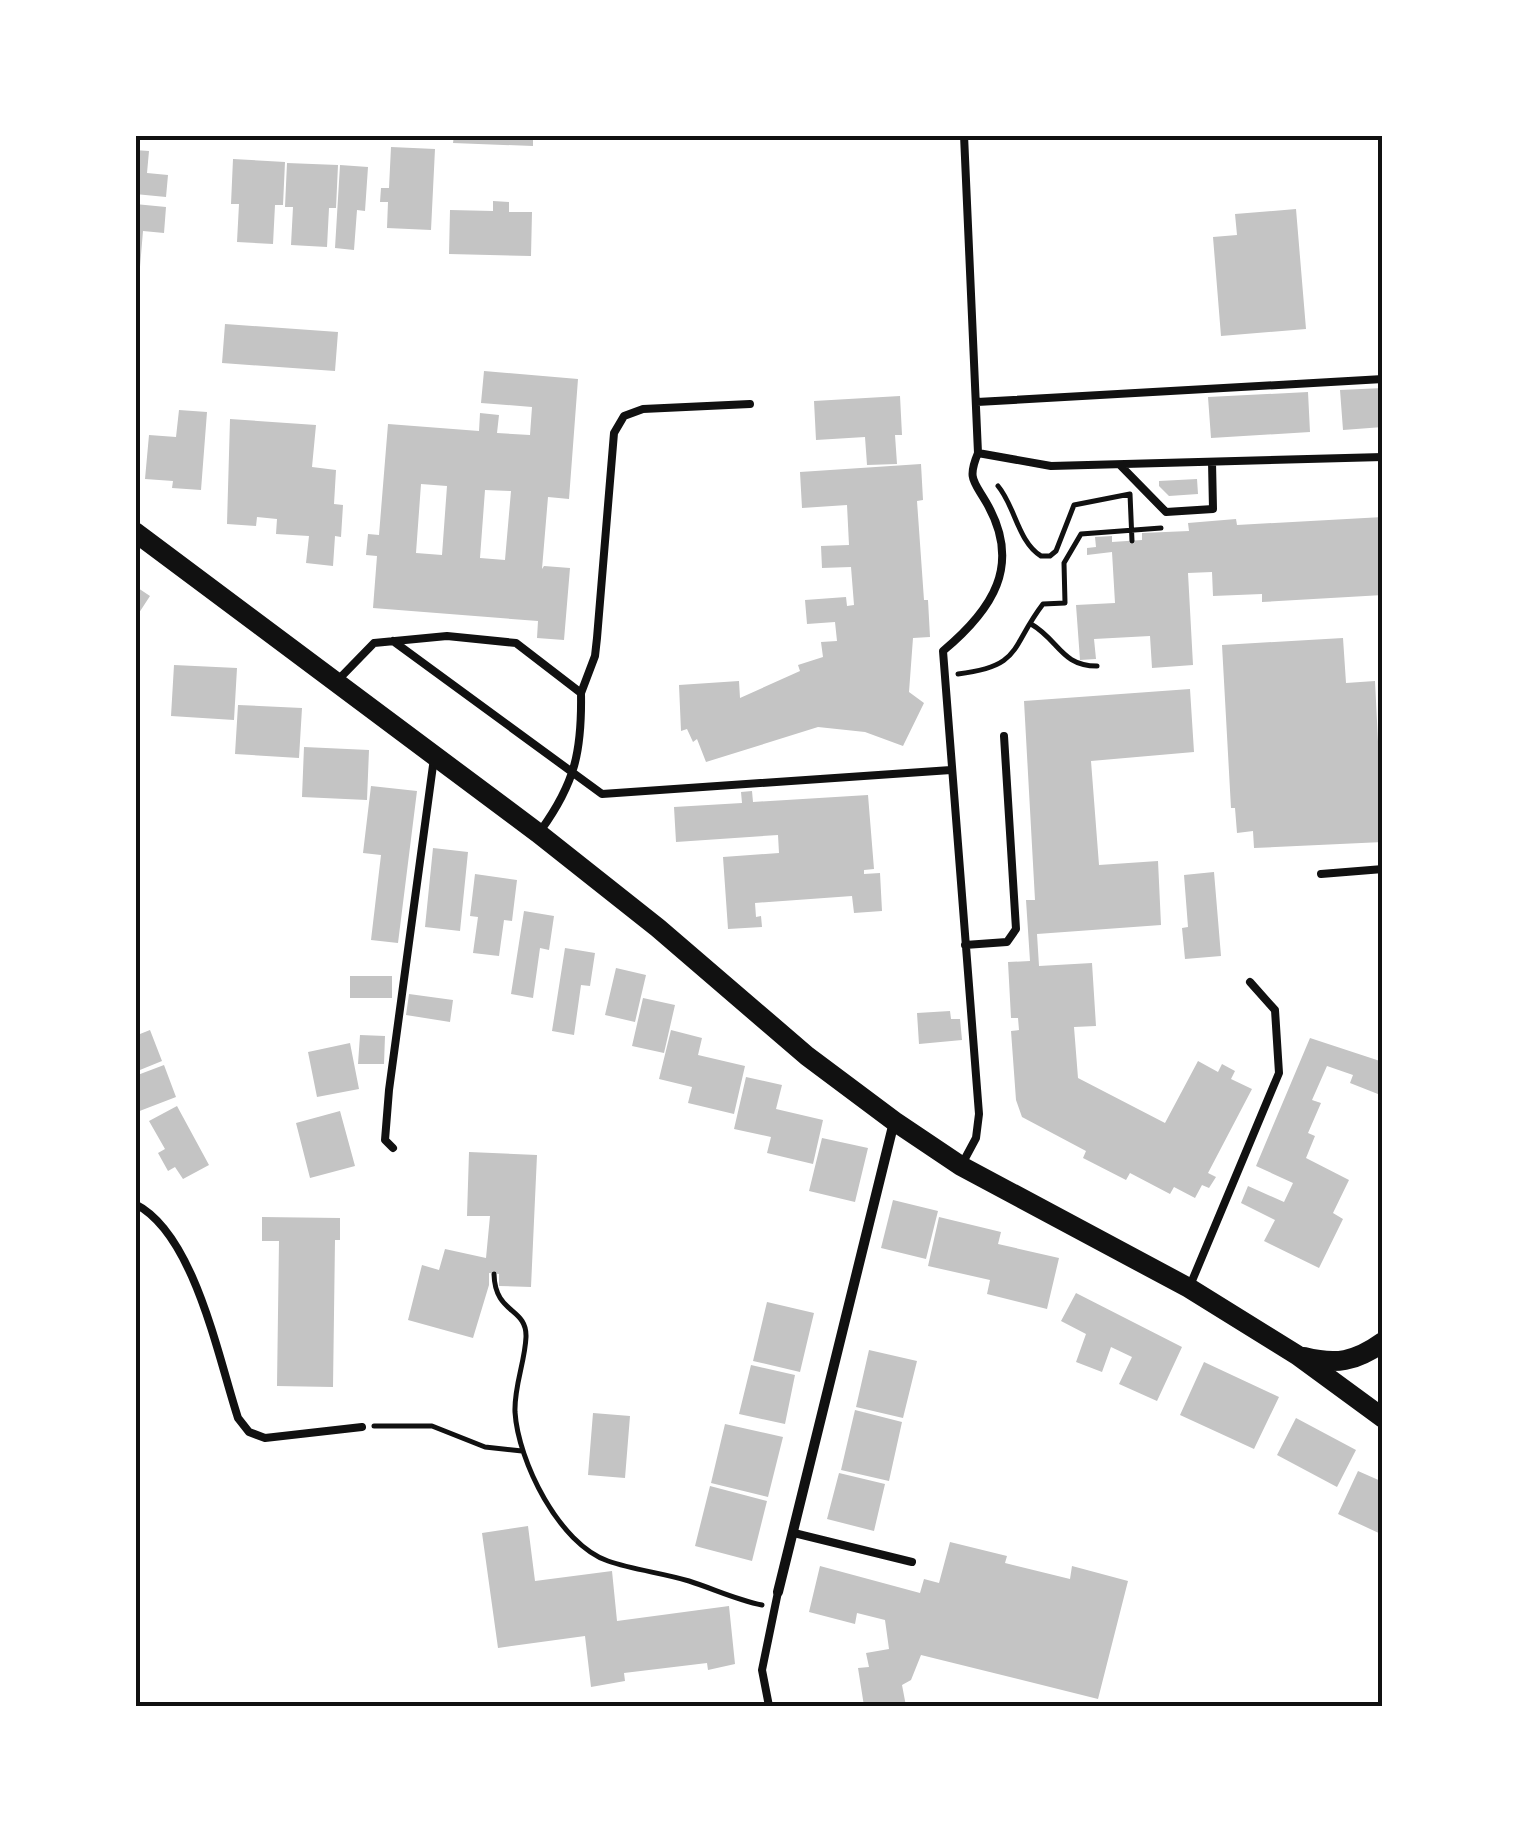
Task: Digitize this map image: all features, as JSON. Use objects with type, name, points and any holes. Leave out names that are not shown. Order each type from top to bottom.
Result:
[{"type":"main road","points":[[135,532],[434,753],[658,928],[807,1056],[894,1121],[961,1166],[1188,1288],[1297,1355],[1383,1418]]},
{"type":"main road","points":[[1297,1355],[1339,1363],[1366,1354],[1383,1342]]},
{"type":"street","points":[[778,1592],[894,1121]]},
{"type":"lane","points":[[961,1166],[976,1138],[979,1114],[943,652],[970,629],[991,602],[1002,570],[1000,534],[986,502],[972,485],[978,452],[977,402],[964,135]]},
{"type":"lane","points":[[977,402],[1383,379]]},
{"type":"lane","points":[[538,834],[560,804],[574,774],[582,734],[581,693],[595,656],[614,433],[624,416],[643,410],[750,404]]},
{"type":"lane","points":[[978,452],[1051,466],[1383,457]]},
{"type":"lane","points":[[1120,466],[1166,512],[1213,509],[1212,462]]},
{"type":"lane","points":[[337,682],[374,642],[448,636],[516,643],[581,693]]},
{"type":"lane","points":[[393,640],[602,794],[952,770]]},
{"type":"lane","points":[[965,945],[1007,942],[1016,928],[1004,736]]},
{"type":"lane","points":[[393,1148],[385,1140],[389,1090],[434,753]]},
{"type":"lane","points":[[1321,874],[1383,868]]},
{"type":"lane","points":[[1188,1288],[1278,1073],[1275,1010],[1250,982]]},
{"type":"lane","points":[[135,1204],[164,1227],[187,1261],[238,1418],[249,1432],[265,1438],[362,1426]]},
{"type":"lane","points":[[794,1534],[912,1562]]},
{"type":"lane","points":[[769,1706],[762,1670],[778,1592]]},
{"type":"path","points":[[972,478],[997,484],[1027,542],[1041,556],[1056,551],[1074,505],[1130,494],[1132,540]]},
{"type":"path","points":[[945,675],[986,669],[1011,657],[1043,604],[1066,603],[1064,563],[1081,534],[1169,528]]},
{"type":"path","points":[[1031,624],[1048,634],[1078,666],[1096,666]]},
{"type":"path","points":[[494,1274],[494,1293],[519,1315],[527,1334],[515,1412],[522,1452],[568,1533],[604,1560],[687,1580],[742,1601],[774,1608]]},
{"type":"path","points":[[362,1426],[432,1426],[484,1447],[522,1452]]},
{"type":"building","points":[[454,135],[533,135],[533,146],[453,143]]},
{"type":"building","points":[[391,147],[435,149],[431,230],[387,228],[388,202],[380,202],[381,188],[389,188]]},
{"type":"building","points":[[135,150],[149,151],[147,173],[168,175],[166,197],[135,194]]},
{"type":"building","points":[[233,159],[285,162],[283,205],[275,205],[273,244],[237,242],[239,204],[231,204]]},
{"type":"building","points":[[287,163],[338,165],[336,208],[329,208],[327,247],[291,245],[293,207],[285,207]]},
{"type":"building","points":[[340,165],[368,167],[365,211],[357,210],[354,250],[335,248]]},
{"type":"building","points":[[493,201],[509,202],[509,212],[532,212],[531,256],[449,254],[450,210],[493,211]]},
{"type":"building","points":[[135,204],[166,207],[164,233],[143,231],[140,267],[135,267]]},
{"type":"building","points":[[1296,209],[1306,329],[1221,336],[1213,237],[1237,235],[1235,214]]},
{"type":"building","points":[[225,324],[338,332],[335,371],[222,363]]},
{"type":"building","points":[[484,371],[578,379],[569,499],[548,497],[542,569],[570,568],[564,640],[537,638],[538,621],[373,608],[377,556],[366,555],[368,534],[379,535],[388,424],[479,431],[480,413],[499,415],[497,433],[530,435],[532,407],[481,403]],"holes":[[[421,484],[447,486],[442,555],[416,553]],[[485,490],[511,491],[505,560],[480,558]]]},
{"type":"building","points":[[1383,388],[1383,427],[1343,430],[1340,390]]},
{"type":"building","points":[[1308,392],[1310,432],[1211,438],[1208,397]]},
{"type":"building","points":[[900,396],[902,435],[895,435],[897,464],[867,465],[865,437],[816,440],[814,401]]},
{"type":"building","points":[[179,410],[207,412],[201,490],[172,488],[173,481],[145,479],[149,435],[176,437]]},
{"type":"building","points":[[230,419],[316,425],[312,467],[336,470],[334,504],[343,505],[341,537],[335,536],[333,566],[306,563],[309,536],[276,534],[277,519],[257,517],[256,526],[227,524]]},
{"type":"building","points":[[921,464],[923,500],[917,501],[930,637],[913,638],[909,692],[924,703],[903,746],[865,732],[818,727],[706,762],[697,739],[693,742],[687,729],[681,731],[679,685],[739,681],[740,698],[800,671],[798,665],[823,657],[821,642],[837,641],[835,622],[807,624],[805,600],[846,597],[847,606],[854,605],[851,567],[822,568],[821,546],[849,545],[847,505],[802,508],[800,472]]},
{"type":"building","points":[[1197,479],[1198,494],[1169,496],[1159,486],[1159,481]]},
{"type":"building","points":[[1383,517],[1383,595],[1262,602],[1262,594],[1213,596],[1212,572],[1188,573],[1193,665],[1152,668],[1150,636],[1094,639],[1096,659],[1080,660],[1076,605],[1115,603],[1112,552],[1087,555],[1087,548],[1096,547],[1095,537],[1112,536],[1112,542],[1142,540],[1142,533],[1189,531],[1188,523],[1236,519],[1237,525]]},
{"type":"building","points":[[135,586],[150,596],[135,619]]},
{"type":"building","points":[[1343,638],[1346,683],[1375,681],[1383,842],[1254,848],[1253,831],[1237,833],[1235,808],[1231,808],[1222,645]]},
{"type":"building","points":[[174,665],[237,668],[234,720],[171,716]]},
{"type":"building","points":[[1190,689],[1194,752],[1091,761],[1099,865],[1158,861],[1161,925],[1037,934],[1039,966],[1092,963],[1096,1026],[1074,1027],[1078,1078],[1165,1123],[1198,1061],[1218,1072],[1222,1064],[1235,1071],[1231,1079],[1252,1089],[1208,1173],[1216,1177],[1209,1188],[1202,1185],[1195,1198],[1174,1187],[1170,1194],[1130,1173],[1126,1180],[1083,1158],[1086,1151],[1022,1117],[1016,1100],[1011,1031],[1019,1030],[1018,1018],[1011,1018],[1008,962],[1030,961],[1026,900],[1035,900],[1024,701]]},
{"type":"building","points":[[238,705],[302,708],[299,758],[235,754]]},
{"type":"building","points":[[304,747],[369,750],[367,800],[302,797]]},
{"type":"building","points":[[371,786],[417,791],[398,943],[371,940],[381,855],[363,853]]},
{"type":"building","points":[[752,791],[753,802],[868,795],[874,869],[864,870],[864,874],[880,873],[882,911],[854,913],[852,896],[755,903],[762,927],[728,929],[723,857],[779,853],[778,835],[676,842],[674,807],[742,803],[741,792]]},
{"type":"building","points":[[433,848],[468,852],[460,931],[425,927]]},
{"type":"building","points":[[1214,872],[1221,956],[1185,959],[1182,928],[1188,927],[1184,875]]},
{"type":"building","points":[[475,874],[517,880],[512,921],[504,920],[499,956],[473,953],[478,917],[470,916]]},
{"type":"building","points":[[524,911],[554,916],[549,950],[540,948],[533,998],[511,994]]},
{"type":"building","points":[[565,948],[595,953],[590,986],[581,985],[574,1035],[552,1031]]},
{"type":"building","points":[[616,968],[646,975],[635,1022],[605,1015]]},
{"type":"building","points":[[350,976],[392,976],[392,998],[350,998]]},
{"type":"building","points":[[409,994],[453,1000],[450,1022],[406,1015]]},
{"type":"building","points":[[643,998],[675,1005],[664,1053],[632,1046]]},
{"type":"building","points":[[950,1011],[951,1019],[960,1019],[962,1040],[919,1044],[917,1013]]},
{"type":"building","points":[[150,1030],[162,1061],[135,1072],[135,1036]]},
{"type":"building","points":[[671,1030],[702,1038],[698,1055],[745,1066],[734,1114],[688,1103],[692,1087],[659,1079]]},
{"type":"building","points":[[360,1035],[385,1036],[384,1064],[358,1064]]},
{"type":"building","points":[[1310,1038],[1383,1062],[1383,1096],[1350,1083],[1353,1075],[1327,1066],[1312,1100],[1321,1103],[1308,1133],[1315,1136],[1306,1158],[1349,1180],[1333,1213],[1343,1219],[1319,1268],[1264,1241],[1275,1220],[1241,1203],[1248,1186],[1284,1202],[1293,1183],[1256,1166]]},
{"type":"building","points":[[350,1043],[359,1089],[317,1097],[308,1052]]},
{"type":"building","points":[[164,1065],[176,1097],[137,1112],[135,1076]]},
{"type":"building","points":[[746,1077],[782,1085],[776,1109],[823,1120],[813,1164],[767,1153],[771,1137],[734,1129]]},
{"type":"building","points":[[177,1106],[209,1165],[183,1179],[175,1167],[168,1171],[158,1153],[165,1149],[149,1121]]},
{"type":"building","points":[[340,1111],[355,1166],[310,1178],[296,1123]]},
{"type":"building","points":[[822,1138],[868,1148],[855,1202],[809,1191]]},
{"type":"building","points":[[469,1152],[537,1155],[531,1287],[499,1286],[499,1274],[489,1273],[473,1338],[408,1320],[422,1265],[439,1270],[445,1249],[486,1258],[490,1216],[467,1216]]},
{"type":"building","points":[[893,1200],[938,1211],[926,1259],[881,1248]]},
{"type":"building","points":[[262,1217],[340,1218],[340,1240],[335,1240],[333,1387],[277,1386],[279,1241],[262,1241]]},
{"type":"building","points":[[939,1217],[1001,1232],[998,1244],[1059,1258],[1047,1309],[987,1294],[990,1280],[928,1266]]},
{"type":"building","points":[[1076,1293],[1182,1347],[1157,1401],[1119,1384],[1132,1357],[1111,1347],[1102,1372],[1076,1362],[1086,1334],[1061,1321]]},
{"type":"building","points":[[767,1302],[814,1313],[800,1372],[753,1361]]},
{"type":"building","points":[[869,1350],[917,1361],[903,1418],[856,1407]]},
{"type":"building","points":[[1204,1362],[1279,1397],[1254,1449],[1180,1415]]},
{"type":"building","points":[[751,1365],[795,1375],[785,1424],[739,1414]]},
{"type":"building","points":[[855,1410],[902,1422],[889,1481],[841,1470]]},
{"type":"building","points":[[593,1413],[630,1416],[625,1478],[588,1475]]},
{"type":"building","points":[[1296,1418],[1356,1450],[1337,1487],[1277,1455]]},
{"type":"building","points":[[725,1424],[783,1437],[768,1497],[711,1483]]},
{"type":"building","points":[[1358,1471],[1383,1482],[1383,1535],[1338,1514]]},
{"type":"building","points":[[839,1473],[885,1484],[874,1531],[827,1519]]},
{"type":"building","points":[[710,1486],[767,1501],[752,1561],[695,1546]]},
{"type":"building","points":[[528,1526],[535,1581],[612,1571],[617,1621],[729,1606],[735,1664],[708,1670],[707,1663],[624,1673],[625,1681],[591,1687],[585,1636],[498,1648],[482,1533]]},
{"type":"building","points":[[950,1542],[1007,1556],[1005,1563],[1070,1579],[1072,1566],[1128,1581],[1098,1699],[921,1655],[911,1680],[902,1685],[906,1706],[864,1706],[858,1668],[869,1667],[866,1653],[889,1649],[885,1620],[857,1613],[855,1624],[809,1612],[820,1566],[920,1593],[924,1579],[939,1583]]}]
